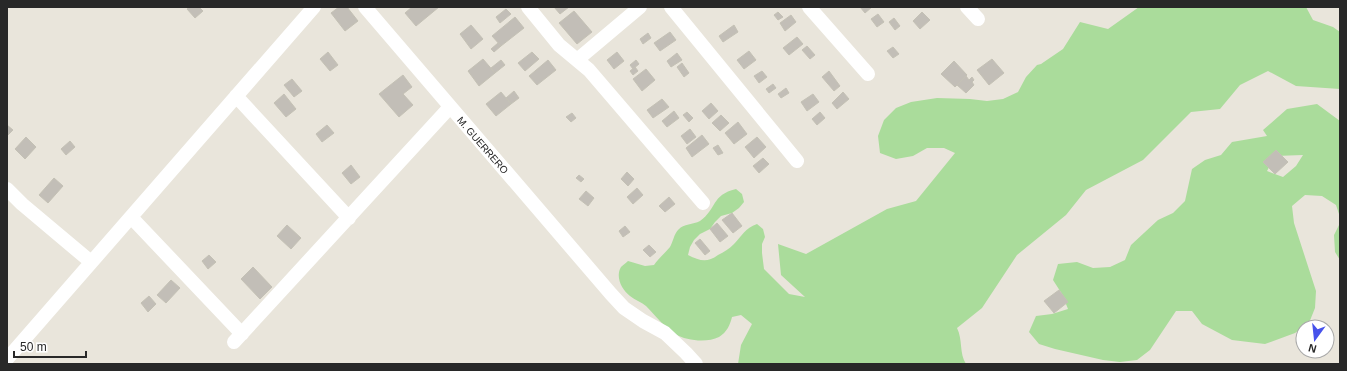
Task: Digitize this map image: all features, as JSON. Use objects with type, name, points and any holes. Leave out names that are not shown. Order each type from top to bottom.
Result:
[{"type":"street","points":[[7,359],[314,7]]},
{"type":"street","name":"M. GUERRERO","points":[[365,7],[624,308],[665,333],[696,364]]},
{"type":"street","points":[[528,7],[560,45],[589,70],[703,203]]},
{"type":"street","points":[[578,60],[640,7]]},
{"type":"street","points":[[671,7],[797,161]]},
{"type":"street","points":[[809,7],[868,74]]},
{"type":"street","points":[[967,7],[978,19]]},
{"type":"street","points":[[236,96],[349,218]]},
{"type":"street","points":[[131,217],[238,338],[450,107]]},
{"type":"street","points":[[7,189],[22,204],[91,262]]},
{"type":"green space","points":[[1139,7],[1306,7],[1313,20],[1333,27],[1340,32],[1340,89],[1296,86],[1268,71],[1240,85],[1220,109],[1191,112],[1143,160],[1086,190],[1066,215],[1017,255],[982,308],[957,328],[960,337],[962,355],[966,364],[738,364],[741,345],[752,324],[741,315],[732,317],[728,328],[719,337],[703,341],[685,338],[671,331],[646,306],[630,296],[622,287],[619,279],[619,271],[621,267],[628,261],[645,266],[654,265],[670,247],[675,234],[680,228],[700,221],[722,195],[736,189],[742,194],[744,202],[732,213],[721,216],[710,229],[700,234],[690,247],[688,255],[700,260],[714,258],[728,249],[747,230],[757,224],[763,229],[765,237],[762,244],[764,269],[789,294],[805,297],[781,275],[778,244],[806,254],[887,209],[916,201],[955,153],[944,148],[927,148],[913,156],[896,159],[880,153],[878,136],[884,120],[896,108],[911,102],[937,98],[987,101],[1003,99],[1018,92],[1026,77],[1037,65],[1041,64],[1063,49],[1080,22],[1108,29]]},
{"type":"green space","points":[[1317,104],[1340,121],[1340,217],[1336,205],[1322,196],[1305,195],[1292,206],[1294,223],[1316,291],[1315,308],[1311,319],[1295,319],[1295,333],[1265,344],[1232,340],[1202,324],[1192,311],[1176,311],[1150,350],[1137,360],[1120,362],[1103,360],[1039,344],[1029,332],[1036,316],[1052,314],[1068,309],[1062,294],[1053,280],[1058,264],[1077,262],[1093,268],[1110,267],[1125,260],[1131,245],[1158,220],[1173,213],[1185,201],[1192,169],[1205,160],[1221,155],[1232,142],[1267,136],[1263,130],[1287,109]],"holes":[[[1303,155],[1296,166],[1283,177],[1267,171],[1275,156]]]},
{"type":"green space","points":[[1340,223],[1340,260],[1335,252],[1334,235]]},
{"type":"building","points":[[190,7],[199,7],[203,11],[195,18],[187,9]]},
{"type":"building","points":[[339,7],[347,7],[358,21],[345,31],[331,13]]},
{"type":"building","points":[[412,7],[439,7],[416,26],[405,13]]},
{"type":"building","points":[[554,7],[569,7],[560,14]]},
{"type":"building","points":[[860,7],[872,7],[865,13]]},
{"type":"building","points":[[506,9],[511,14],[500,23],[496,17]]},
{"type":"building","points":[[574,11],[592,32],[577,44],[559,23]]},
{"type":"building","points":[[778,12],[783,17],[778,20],[774,15]]},
{"type":"building","points":[[922,12],[930,20],[920,29],[913,21]]},
{"type":"building","points":[[878,14],[884,22],[877,27],[871,19]]},
{"type":"building","points":[[791,15],[796,22],[785,31],[780,23]]},
{"type":"building","points":[[515,17],[524,28],[501,46],[492,36]]},
{"type":"building","points":[[894,18],[900,26],[895,30],[889,22]]},
{"type":"building","points":[[471,25],[483,39],[471,49],[460,34]]},
{"type":"building","points":[[734,25],[738,32],[723,42],[719,36]]},
{"type":"building","points":[[670,32],[676,40],[660,51],[654,43]]},
{"type":"building","points":[[648,33],[651,38],[643,44],[640,39]]},
{"type":"building","points":[[797,37],[803,44],[789,55],[783,48]]},
{"type":"building","points":[[498,43],[501,46],[494,52],[491,49]]},
{"type":"building","points":[[807,46],[815,55],[810,59],[802,50]]},
{"type":"building","points":[[893,47],[899,54],[893,58],[887,51]]},
{"type":"building","points":[[749,51],[756,60],[744,69],[737,60]]},
{"type":"building","points":[[328,52],[338,65],[330,71],[320,59]]},
{"type":"building","points":[[532,52],[539,59],[525,71],[518,63]]},
{"type":"building","points":[[617,52],[624,61],[614,69],[607,60]]},
{"type":"building","points":[[677,53],[682,60],[671,67],[667,61]]},
{"type":"building","points":[[483,59],[495,73],[479,86],[468,71]]},
{"type":"building","points":[[992,59],[1004,73],[989,85],[977,70]]},
{"type":"building","points":[[501,60],[505,65],[495,73],[491,68]]},
{"type":"building","points":[[548,60],[556,70],[537,85],[529,76]]},
{"type":"building","points":[[636,60],[639,64],[633,69],[630,65]]},
{"type":"building","points":[[954,61],[967,75],[955,87],[941,74]]},
{"type":"building","points":[[682,63],[689,73],[684,77],[677,67]]},
{"type":"building","points":[[635,67],[638,71],[633,75],[630,71]]},
{"type":"building","points":[[646,69],[655,80],[642,91],[633,79]]},
{"type":"building","points":[[762,71],[767,77],[759,83],[754,76]]},
{"type":"building","points":[[829,71],[840,86],[834,91],[822,77]]},
{"type":"building","points":[[403,75],[412,87],[403,94],[413,105],[399,117],[379,94]]},
{"type":"building","points":[[966,76],[969,80],[972,77],[974,80],[972,82],[974,85],[966,93],[957,85]]},
{"type":"building","points":[[292,79],[302,91],[294,97],[284,85]]},
{"type":"building","points":[[773,84],[776,88],[769,93],[766,89]]},
{"type":"building","points":[[786,88],[789,93],[781,98],[778,94]]},
{"type":"building","points":[[514,91],[519,98],[511,104],[506,98]]},
{"type":"building","points":[[501,92],[511,104],[496,116],[486,104]]},
{"type":"building","points":[[843,92],[849,99],[837,109],[832,103]]},
{"type":"building","points":[[284,94],[296,109],[286,117],[274,103]]},
{"type":"building","points":[[813,94],[819,102],[807,111],[801,102]]},
{"type":"building","points":[[662,99],[669,107],[653,118],[647,110]]},
{"type":"building","points":[[711,103],[718,111],[709,119],[702,111]]},
{"type":"building","points":[[674,111],[679,118],[667,127],[662,121]]},
{"type":"building","points":[[687,112],[693,118],[689,122],[683,115]]},
{"type":"building","points":[[820,112],[825,118],[817,125],[812,119]]},
{"type":"building","points":[[572,113],[576,118],[571,122],[566,117]]},
{"type":"building","points":[[721,115],[729,123],[720,131],[712,123]]},
{"type":"building","points":[[738,122],[747,134],[734,144],[725,133]]},
{"type":"building","points":[[7,125],[13,130],[7,136]]},
{"type":"building","points":[[327,125],[334,133],[322,142],[316,134]]},
{"type":"building","points":[[690,129],[696,137],[687,144],[681,136]]},
{"type":"building","points":[[702,135],[709,144],[692,157],[686,148]]},
{"type":"building","points":[[26,137],[36,147],[25,159],[15,149]]},
{"type":"building","points":[[757,137],[766,147],[754,158],[745,147]]},
{"type":"building","points":[[70,141],[75,147],[66,155],[61,149]]},
{"type":"building","points":[[718,145],[723,153],[718,155],[713,148]]},
{"type":"building","points":[[1276,150],[1288,162],[1275,174],[1263,162]]},
{"type":"building","points":[[763,158],[769,164],[759,173],[753,166]]},
{"type":"building","points":[[351,165],[360,177],[351,184],[342,173]]},
{"type":"building","points":[[627,172],[634,179],[628,186],[621,179]]},
{"type":"building","points":[[579,175],[584,179],[581,182],[576,178]]},
{"type":"building","points":[[54,178],[63,186],[48,203],[39,195]]},
{"type":"building","points":[[637,188],[643,195],[633,204],[627,197]]},
{"type":"building","points":[[586,191],[594,198],[588,206],[579,199]]},
{"type":"building","points":[[669,197],[675,204],[665,212],[659,206]]},
{"type":"building","points":[[732,213],[742,226],[733,233],[722,220]]},
{"type":"building","points":[[717,223],[728,236],[720,242],[710,229]]},
{"type":"building","points":[[287,225],[301,238],[291,249],[277,236]]},
{"type":"building","points":[[625,226],[630,232],[623,237],[619,231]]},
{"type":"building","points":[[700,239],[710,251],[705,255],[695,243]]},
{"type":"building","points":[[649,245],[656,252],[650,257],[643,250]]},
{"type":"building","points":[[209,255],[216,262],[208,269],[202,261]]},
{"type":"building","points":[[253,267],[272,287],[260,299],[241,279]]},
{"type":"building","points":[[171,280],[180,288],[166,303],[157,295]]},
{"type":"building","points":[[1059,290],[1068,302],[1054,313],[1044,301]]},
{"type":"building","points":[[149,296],[156,304],[148,312],[141,303]]}]
